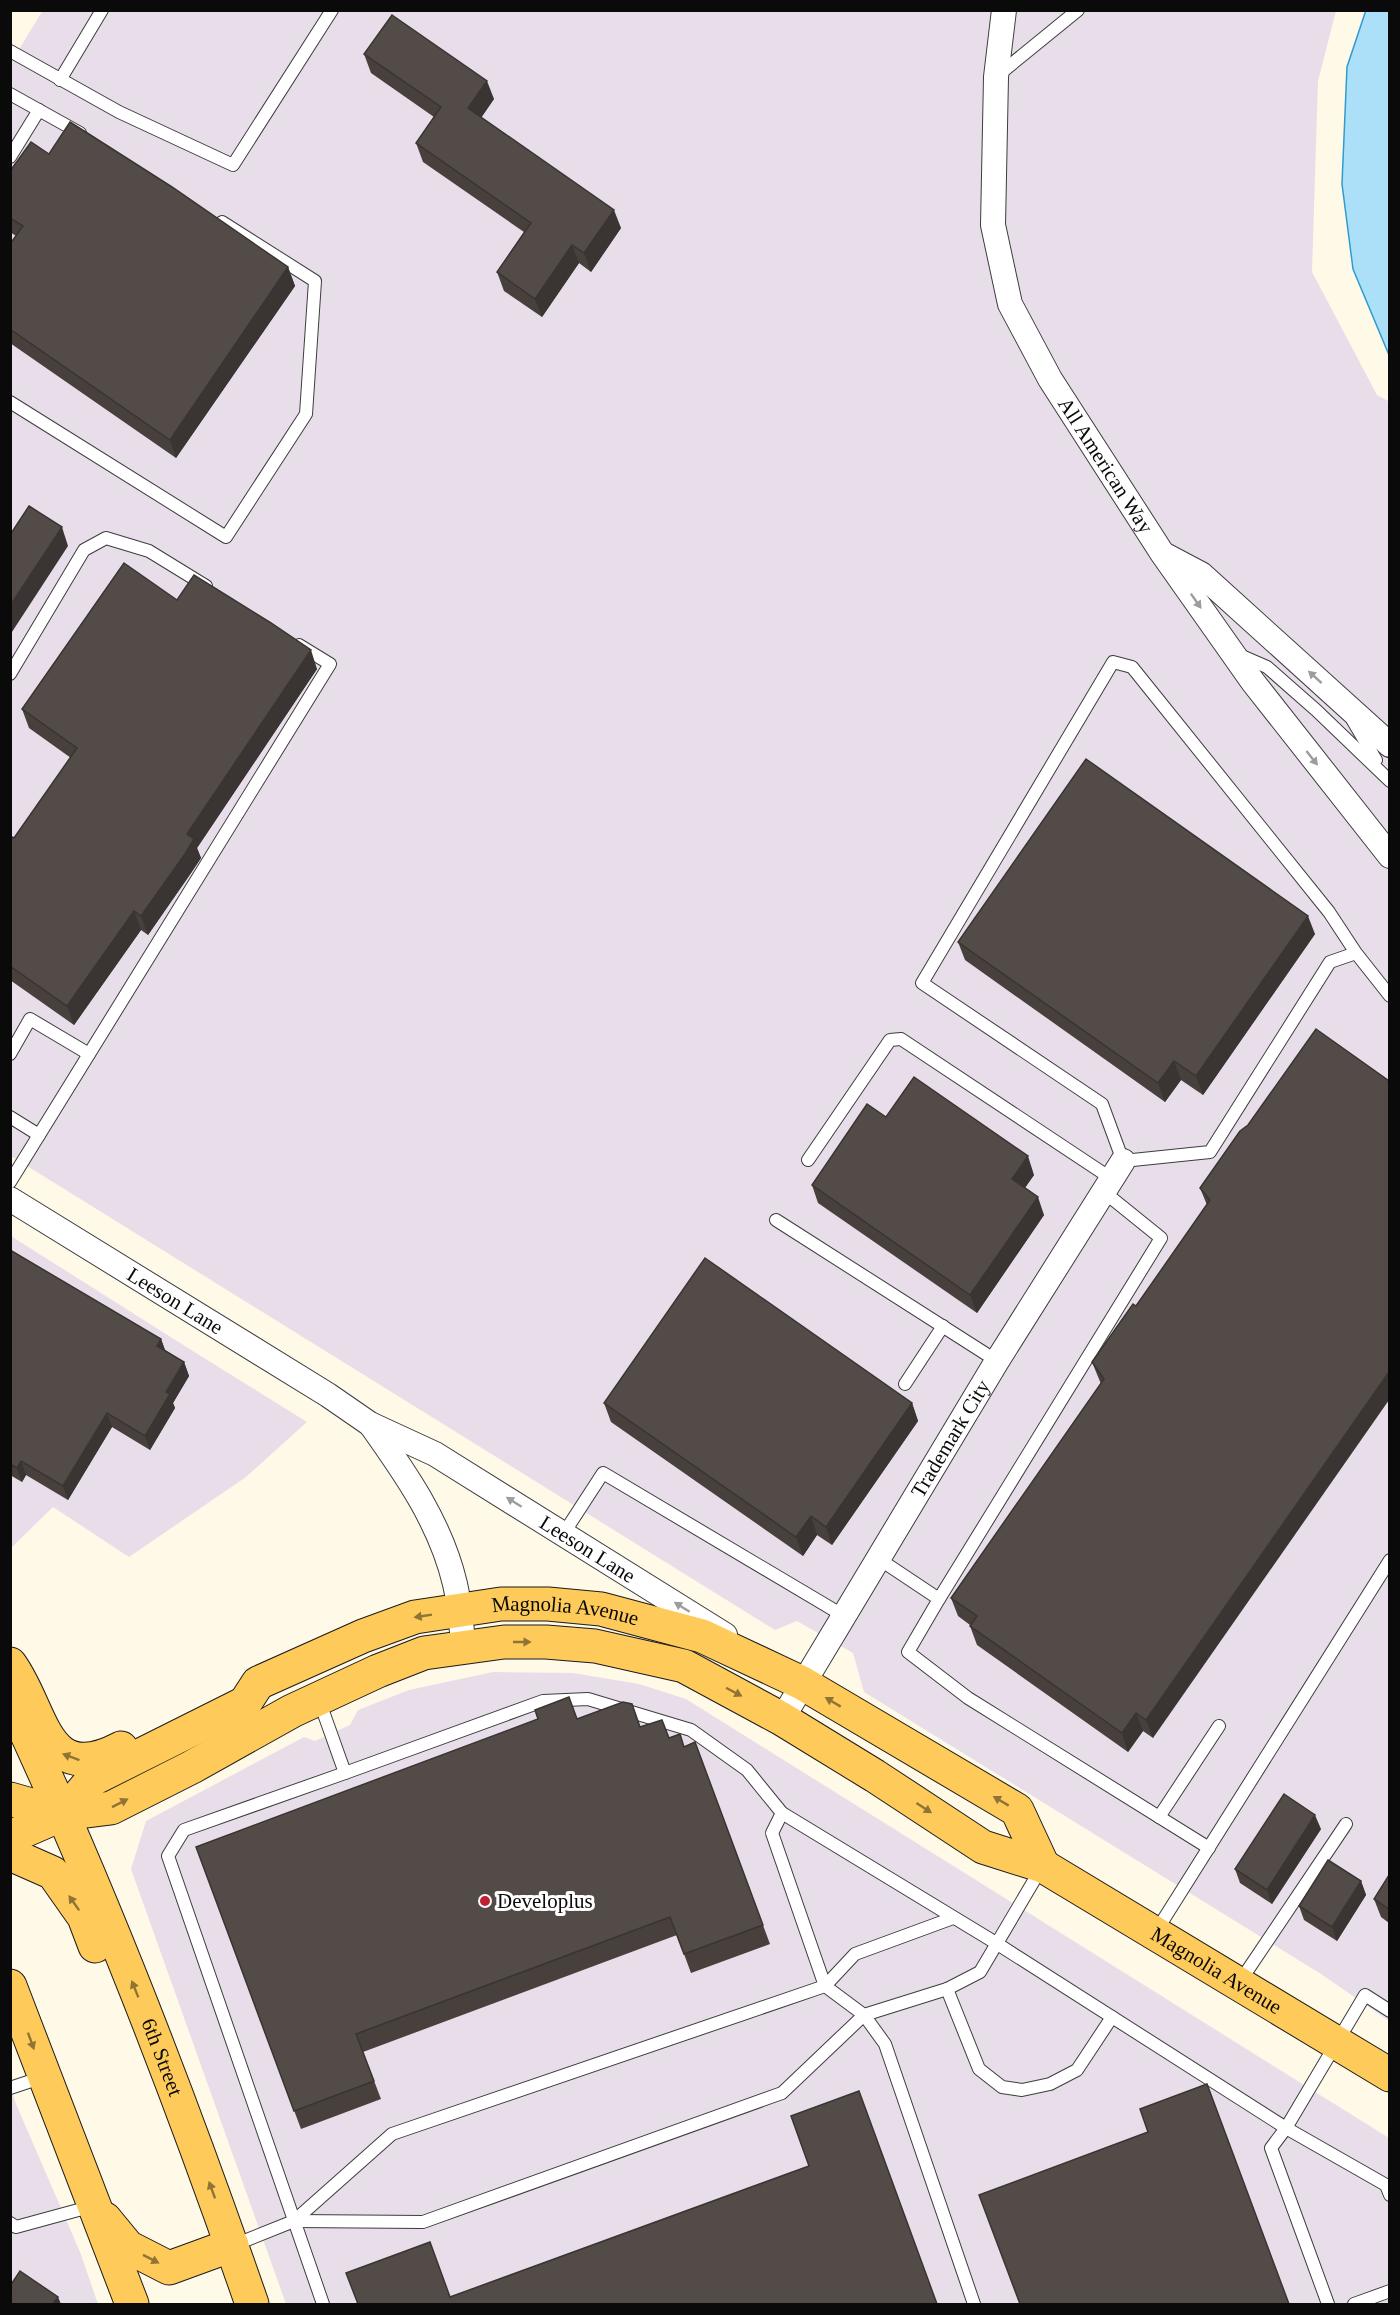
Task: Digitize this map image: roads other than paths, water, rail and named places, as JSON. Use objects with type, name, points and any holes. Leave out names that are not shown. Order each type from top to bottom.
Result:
[{"type":"main road","name":"Magnolia Avenue","points":[[63,1814],[93,1779],[245,1703],[258,1683],[363,1636],[415,1617],[501,1604],[548,1604],[601,1609],[702,1636],[802,1683],[1017,1810],[1043,1866]]},
{"type":"main road","name":"Magnolia Avenue","points":[[10,1837],[63,1814],[111,1808],[192,1767],[318,1698],[424,1653],[504,1642],[546,1642],[595,1646],[684,1666],[783,1719],[983,1847],[1043,1866],[1389,2075]]},
{"type":"main road","points":[[10,1664],[50,1740],[62,1754],[75,1760],[91,1760],[109,1754],[233,1688],[258,1683]]},
{"type":"main road","points":[[10,1698],[63,1814]]},
{"type":"main road","points":[[10,1799],[63,1814]]},
{"type":"main road","name":"6th Street","points":[[63,1814],[187,2122],[252,2304]]},
{"type":"main road","points":[[10,1854],[53,1873],[84,1917],[137,2052],[187,2122]]},
{"type":"main road","points":[[10,1986],[132,2304]]},
{"type":"main road","points":[[94,2206],[128,2247],[169,2268],[232,2245]]},
{"type":"street","name":"All American Way","points":[[1004,10],[996,77],[993,225],[1010,304],[1050,379],[1162,553],[1253,682],[1389,856]]},
{"type":"street","points":[[1162,553],[1201,574],[1389,745]]},
{"type":"street","name":"Trademark City","points":[[783,1719],[802,1683],[997,1361],[1113,1177]]},
{"type":"street","name":"Leeson Lane","points":[[10,1199],[328,1395],[369,1424],[435,1454],[802,1683]]},
{"type":"street","name":"Leeson Lane","points":[[369,1424],[425,1507],[443,1545],[455,1584],[464,1648]]},
{"type":"lane","points":[[60,80],[102,10]]},
{"type":"lane","points":[[10,51],[119,112],[233,165],[332,10]]},
{"type":"lane","points":[[996,77],[1077,10]]},
{"type":"lane","points":[[10,94],[90,139]]},
{"type":"lane","points":[[10,157],[39,110]]},
{"type":"lane","points":[[10,402],[226,537],[306,414],[315,281],[207,213]]},
{"type":"lane","points":[[10,674],[84,550],[106,538],[149,551],[220,595]]},
{"type":"lane","points":[[10,1182],[330,664],[290,639]]},
{"type":"lane","points":[[1230,651],[1267,667],[1387,777]]},
{"type":"lane","points":[[1113,1177],[1102,1104],[922,983],[1113,662],[1132,667],[1329,912],[1356,953],[1389,996]]},
{"type":"lane","points":[[1341,701],[1387,777]]},
{"type":"lane","points":[[1113,1177],[1210,1152],[1330,962],[1356,953]]},
{"type":"lane","points":[[10,1054],[30,1019],[89,1054]]},
{"type":"lane","points":[[808,1160],[890,1040],[901,1039],[1113,1177],[1161,1238],[908,1652],[968,1698],[1209,1848]]},
{"type":"lane","points":[[10,1117],[39,1135]]},
{"type":"lane","points":[[776,1220],[997,1361]]},
{"type":"lane","points":[[905,1384],[943,1326]]},
{"type":"lane","points":[[564,1533],[603,1473],[844,1616]]},
{"type":"lane","points":[[879,1559],[939,1599]]},
{"type":"lane","points":[[1155,1934],[1389,1560]]},
{"type":"lane","points":[[318,1698],[345,1773]]},
{"type":"lane","points":[[323,2304],[168,1856],[184,1830],[543,1701],[588,1699],[691,1730],[747,1770],[782,1813],[996,1944],[1286,2127],[1386,2185],[1389,2195]]},
{"type":"lane","points":[[1159,1817],[1219,1726]]},
{"type":"lane","points":[[782,1813],[772,1833],[825,1986],[864,2015],[885,2044],[974,2304]]},
{"type":"lane","points":[[1238,1984],[1346,1824]]},
{"type":"lane","points":[[294,2221],[423,2222],[782,2093],[864,2015],[947,1989],[980,1972],[1043,1866]]},
{"type":"lane","points":[[232,2245],[294,2221],[392,2134],[825,1986],[855,1954],[953,1918]]},
{"type":"lane","points":[[947,1989],[979,2069],[1002,2087],[1022,2090],[1050,2084],[1077,2070],[1112,2017]]},
{"type":"lane","points":[[1328,2304],[1271,2148],[1365,1995],[1389,2011]]},
{"type":"lane","points":[[10,2088],[44,2077]]},
{"type":"lane","points":[[10,2223],[16,2227],[94,2206]]},
{"type":"lane","points":[[1354,2304],[1389,2291]]},
{"type":"water","points":[[1366,10],[1389,11],[1389,355],[1353,269],[1342,184],[1347,67]]},
{"type":"place","name":"Developlus","points":[[485,1901]]}]
